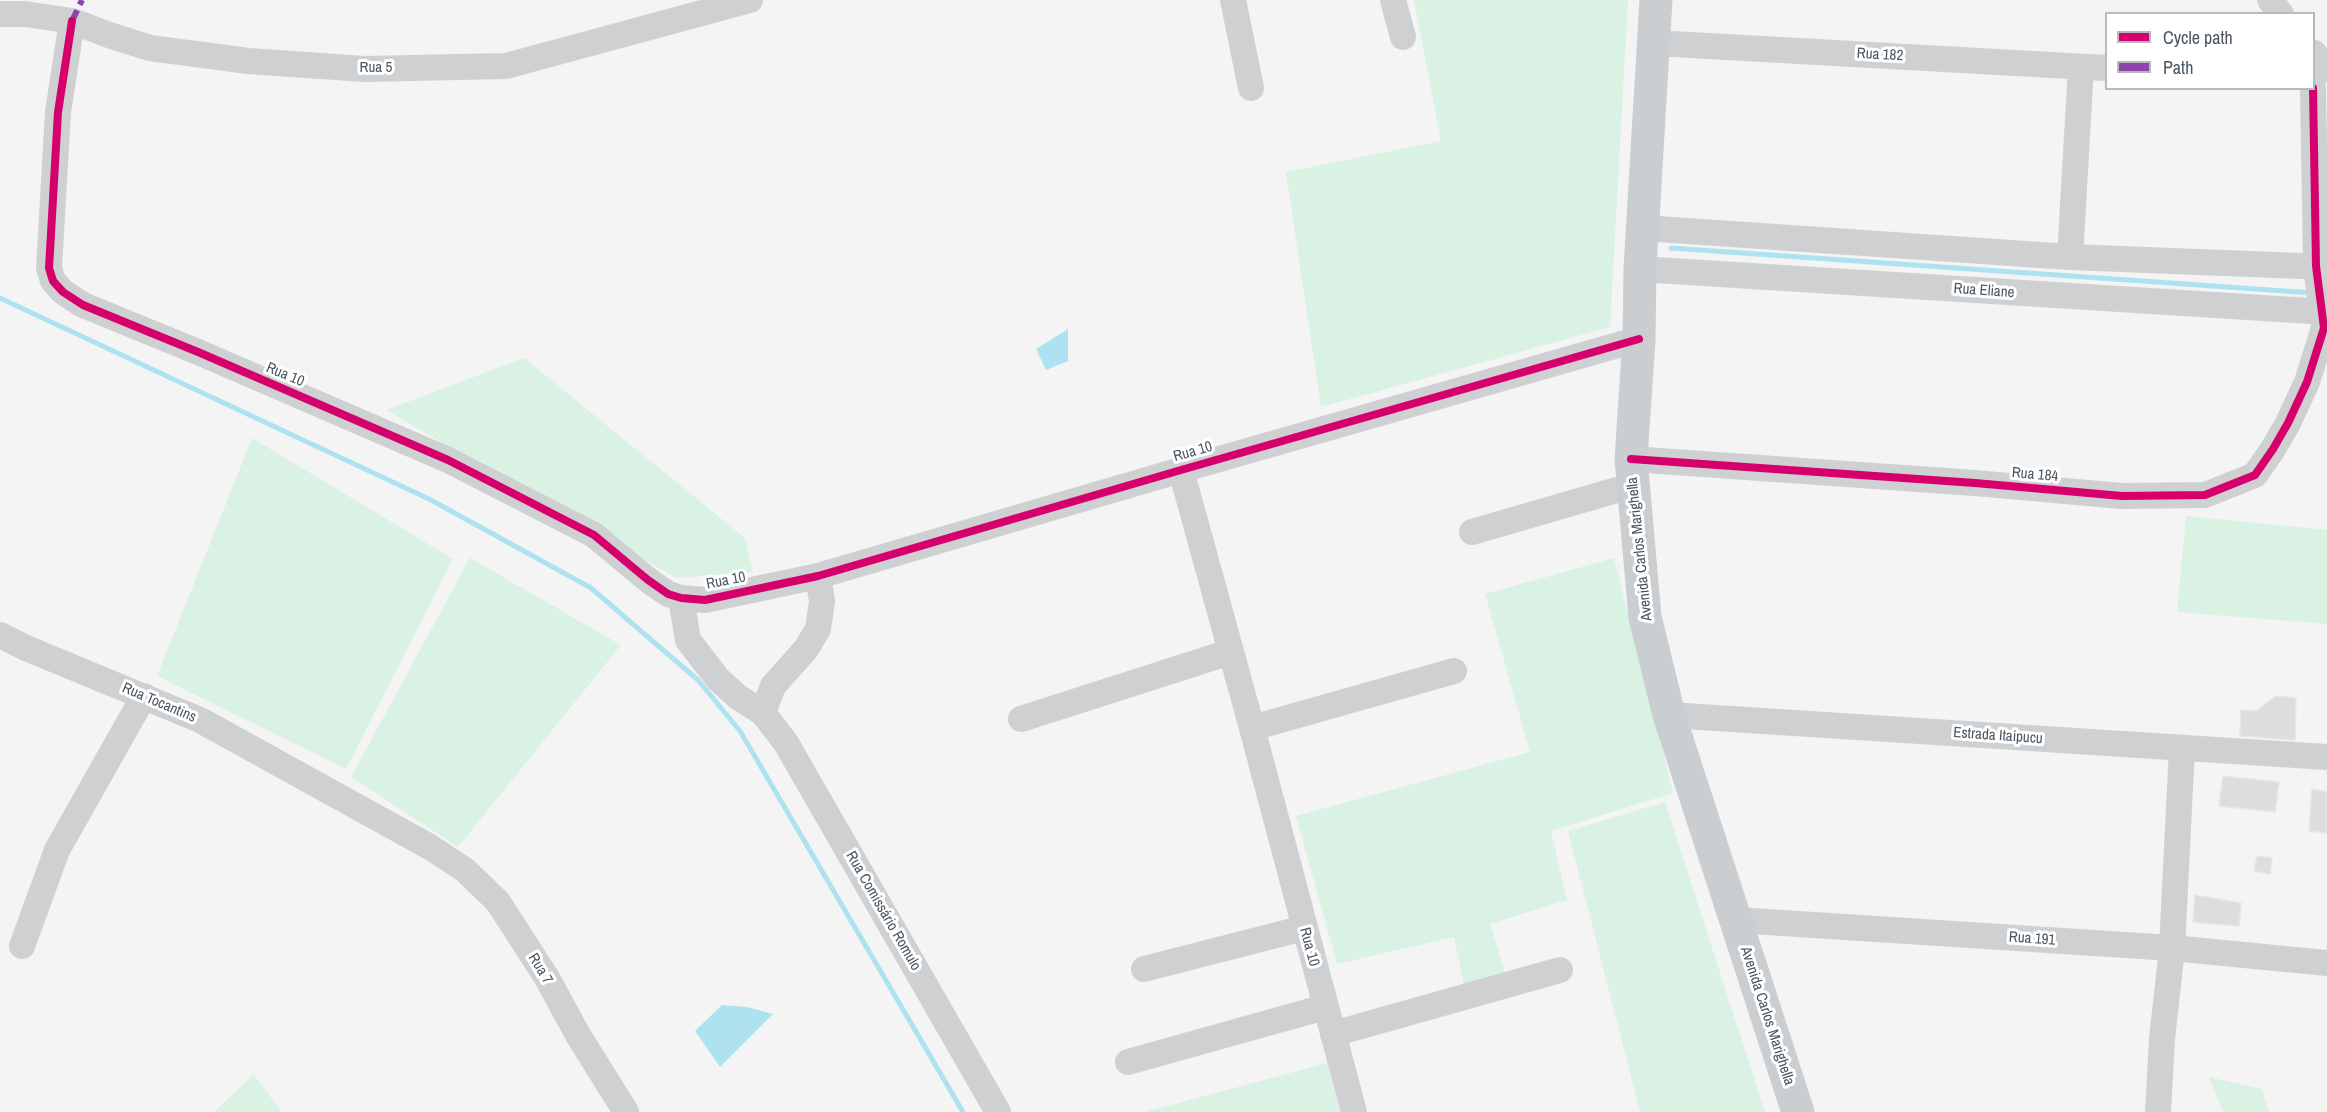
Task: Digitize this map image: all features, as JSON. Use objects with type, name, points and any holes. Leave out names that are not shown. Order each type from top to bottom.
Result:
[{"type":"main road","name":"Avenida Carlos Marighella","points":[[1656,0],[1640,269],[1632,472],[1645,617],[1669,715],[1798,1112]]},
{"type":"street","name":"Rua 5","points":[[0,14],[33,14],[72,21],[150,48],[248,61],[365,69],[507,66],[750,0]]},
{"type":"street","points":[[1233,0],[1251,88]]},
{"type":"street","points":[[1393,0],[1403,37]]},
{"type":"street","points":[[2270,0],[2279,12]]},
{"type":"street","name":"Rua 10","points":[[72,21],[58,112],[49,268],[53,281],[63,292],[83,305],[448,460],[594,535],[668,594],[681,598],[705,600],[818,576],[1639,339]]},
{"type":"street","name":"Rua 182","points":[[1654,43],[2105,68]]},
{"type":"street","points":[[2315,56],[2327,72],[2315,86]]},
{"type":"street","points":[[2070,257],[2081,67]]},
{"type":"street","name":"Rua 184","points":[[1632,472],[1963,482],[2122,496],[2205,495],[2255,475],[2273,449],[2307,382],[2324,328],[2313,90]]},
{"type":"street","points":[[1643,228],[2070,257],[2322,266]]},
{"type":"street","name":"Rua Eliane","points":[[1640,269],[2325,312]]},
{"type":"street","name":"Rua 10","points":[[1180,470],[1252,728],[1354,1112]]},
{"type":"street","points":[[1472,532],[1632,472]]},
{"type":"street","points":[[763,713],[773,686],[806,649],[819,629],[822,601],[818,576]]},
{"type":"street","name":"Rua Comissário Romulo","points":[[681,598],[688,640],[718,679],[738,697],[763,713],[786,743],[998,1112]]},
{"type":"street","name":"Rua Tocantins","points":[[0,635],[200,720],[430,847]]},
{"type":"street","points":[[1021,719],[1230,652]]},
{"type":"street","points":[[1252,728],[1454,671]]},
{"type":"street","points":[[22,946],[57,850],[144,696]]},
{"type":"street","name":"Estrada Itaipucu","points":[[1669,715],[2327,757]]},
{"type":"street","points":[[2158,1112],[2162,1039],[2172,948],[2182,748]]},
{"type":"street","name":"Rua 7","points":[[430,847],[465,870],[498,902],[547,978],[578,1035],[626,1112]]},
{"type":"street","name":"Rua 191","points":[[1736,920],[2172,948],[2327,963]]},
{"type":"street","points":[[1144,969],[1304,928]]},
{"type":"street","points":[[1333,1034],[1560,970]]},
{"type":"street","points":[[1128,1062],[1325,1007]]},
{"type":"green space","points":[[1414,0],[1628,0],[1610,327],[1321,407],[1286,172],[1441,141]]},
{"type":"green space","points":[[524,358],[745,538],[753,572],[676,578],[386,410]]},
{"type":"green space","points":[[252,438],[453,559],[346,769],[157,676]]},
{"type":"green space","points":[[2186,516],[2327,530],[2327,624],[2177,612]]},
{"type":"green space","points":[[470,558],[621,645],[458,847],[351,777]]},
{"type":"green space","points":[[1614,558],[1673,793],[1551,831],[1567,900],[1490,924],[1506,976],[1465,989],[1454,937],[1337,964],[1296,816],[1530,752],[1485,594]]},
{"type":"green space","points":[[1665,802],[1765,1112],[1640,1112],[1568,831]]},
{"type":"green space","points":[[1327,1063],[1340,1112],[1145,1112]]},
{"type":"green space","points":[[253,1075],[282,1112],[214,1112]]},
{"type":"green space","points":[[2209,1077],[2262,1089],[2269,1112],[2223,1112]]},
{"type":"water","points":[[1068,329],[1068,361],[1046,370],[1036,349]]},
{"type":"water","points":[[722,1005],[747,1007],[773,1014],[720,1067],[695,1031]]},
{"type":"building","points":[[2276,696],[2296,698],[2295,740],[2240,736],[2241,710],[2256,711]]},
{"type":"building","points":[[2223,776],[2279,782],[2275,812],[2219,806]]},
{"type":"building","points":[[2312,789],[2327,792],[2327,833],[2309,831]]},
{"type":"building","points":[[2257,856],[2272,858],[2270,874],[2254,871]]},
{"type":"building","points":[[2195,895],[2241,903],[2239,926],[2193,922]]},
{"type":"waterway","points":[[1671,248],[2313,293]]},
{"type":"waterway","points":[[0,298],[431,500],[591,588],[698,680],[740,731],[963,1112]]},
{"type":"marked path","points":[[72,21],[82,0]]},
{"type":"cycle path","points":[[72,21],[58,112],[49,268],[53,281],[63,292],[83,305],[448,460],[594,535],[648,580],[668,594],[681,598],[705,600],[818,576],[1639,339]]},
{"type":"cycle path","points":[[1631,459],[1975,483],[2122,496],[2205,495],[2255,475],[2288,423],[2307,382],[2324,328],[2316,266],[2313,90]]}]
